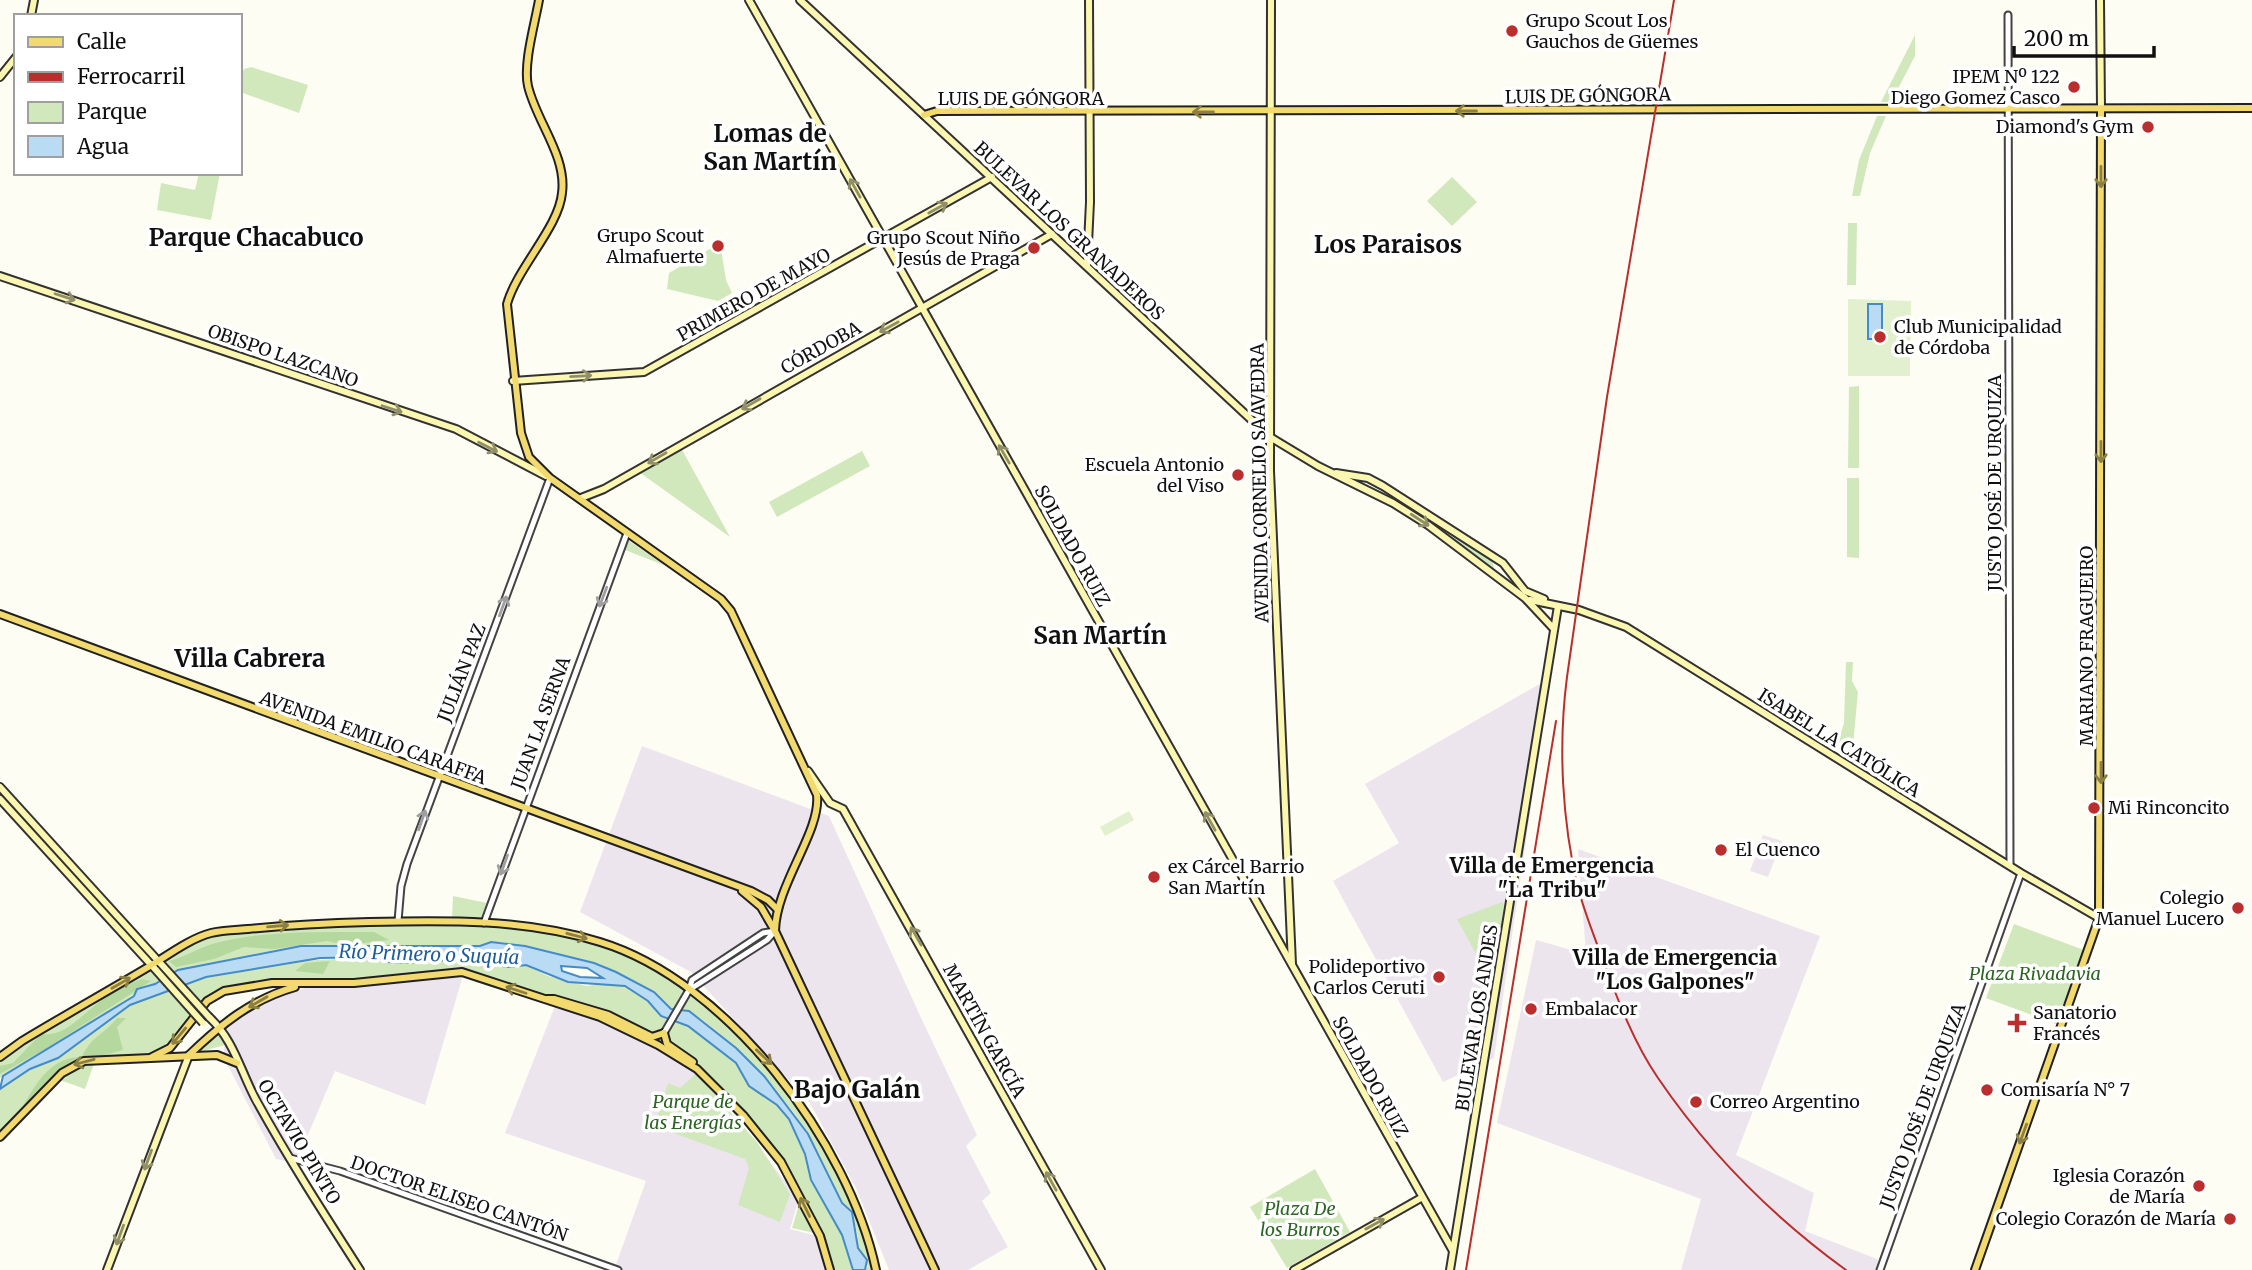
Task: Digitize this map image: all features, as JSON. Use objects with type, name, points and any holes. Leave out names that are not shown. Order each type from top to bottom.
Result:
[{"type":"main road","points":[[539,0],[528,83],[560,167],[563,186],[559,206],[513,286],[506,304],[520,433],[528,454],[550,478],[726,603],[817,795],[817,807],[781,895],[775,931]]},
{"type":"main road","name":"SOLDADO RUIZ","points":[[749,0],[1453,1251]]},
{"type":"main road","name":"BULEVAR LOS GRANADEROS","points":[[800,0],[1270,437],[1327,471],[1393,503],[1525,598],[1554,629]]},
{"type":"main road","points":[[1087,265],[1088,0]]},
{"type":"main road","name":"AVENIDA CORNELIO SAAVEDRA","points":[[1272,0],[1270,437],[1292,966]]},
{"type":"main road","name":"MARIANO FRAGUEIRO","points":[[1975,1270],[2099,918],[2100,0]]},
{"type":"main road","points":[[0,77],[14,60]]},
{"type":"main road","name":"LUIS DE GÓNGORA","points":[[924,115],[937,111],[2252,108]]},
{"type":"main road","name":"PRIMERO DE MAYO","points":[[513,381],[644,372],[992,177]]},
{"type":"main road","name":"CÓRDOBA","points":[[581,498],[604,489],[1052,234]]},
{"type":"main road","name":"OBISPO LAZCANO","points":[[0,276],[456,429],[550,478]]},
{"type":"main road","points":[[518,462],[526,460],[528,454]]},
{"type":"main road","name":"BULEVAR LOS GRANADEROS","points":[[1327,471],[1363,477],[1383,486],[1503,563],[1528,593],[1558,606]]},
{"type":"main road","name":"CÓRDOBA","points":[[590,505],[604,489]]},
{"type":"main road","name":"BULEVAR LOS GRANADEROS","points":[[1525,598],[1558,606]]},
{"type":"main road","name":"ISABEL LA CATÓLICA","points":[[1558,606],[1626,627],[2021,873],[2099,918]]},
{"type":"main road","name":"BULEVAR LOS ANDES","points":[[1450,1270],[1558,606]]},
{"type":"main road","name":"AVENIDA EMILIO CARAFFA","points":[[0,614],[738,888],[768,900],[777,909]]},
{"type":"main road","name":"MARTÍN GARCÍA","points":[[807,770],[828,800],[840,806],[1101,1270]]},
{"type":"main road","points":[[0,787],[157,965],[210,1034]]},
{"type":"main road","points":[[0,799],[157,965]]},
{"type":"main road","name":"AVENIDA EMILIO CARAFFA","points":[[738,888],[761,907],[775,931],[935,1270]]},
{"type":"main road","points":[[768,900],[781,895]]},
{"type":"main road","points":[[0,1057],[22,1041],[210,933],[318,923],[398,921],[536,927],[602,942],[637,957],[688,992],[770,1062],[784,1080],[843,1177],[867,1233],[876,1270]]},
{"type":"main road","name":"OCTAVIO PINTO","points":[[157,965],[219,1026],[233,1046],[237,1063],[360,1270]]},
{"type":"main road","points":[[152,1057],[170,1048],[217,994],[272,983],[354,984],[463,972],[612,1022],[658,1045],[711,1081]]},
{"type":"main road","points":[[107,1270],[189,1055],[219,1026],[266,997],[300,985]]},
{"type":"main road","points":[[545,1000],[554,999],[608,1015],[652,1037],[663,1034],[667,1044],[699,1066],[780,1162],[820,1236],[830,1270]]},
{"type":"main road","points":[[0,1137],[72,1066],[99,1058],[189,1055],[217,1055],[237,1063]]},
{"type":"main road","points":[[1294,1270],[1421,1198]]},
{"type":"street","name":"JUSTO JOSÉ DE URQUIZA","points":[[2008,15],[2010,866]]},
{"type":"street","name":"JULIÁN PAZ","points":[[398,921],[401,886],[407,864],[550,478]]},
{"type":"street","name":"JUAN LA SERNA","points":[[484,923],[627,533]]},
{"type":"street","name":"JUSTO JOSÉ DE URQUIZA","points":[[1880,1270],[2021,873]]},
{"type":"street","points":[[663,1034],[688,992],[767,940],[775,931]]},
{"type":"street","name":"DOCTOR ELISEO CANTÓN","points":[[292,1157],[618,1270]]},
{"type":"shaded area","points":[[1550,678],[1494,1058],[1443,1082],[1333,881],[1399,843],[1365,784]]},
{"type":"shaded area","points":[[642,746],[829,816],[977,1135],[966,1146],[991,1193],[982,1201],[1008,1247],[968,1270],[889,1270],[856,1188],[810,1103],[691,972],[580,912]]},
{"type":"shaded area","points":[[1763,835],[1782,841],[1768,877],[1750,871]]},
{"type":"shaded area","points":[[1578,849],[1820,936],[1736,1155],[1814,1193],[1805,1231],[1877,1259],[1881,1270],[1681,1270],[1701,1199],[1497,1123],[1536,940],[1586,954]]},
{"type":"shaded area","points":[[464,972],[425,1105],[335,1071],[296,1163],[276,1159],[224,1058],[224,1027],[269,1000],[311,986],[351,986]]},
{"type":"shaded area","points":[[555,1006],[620,1028],[693,1068],[799,1198],[790,1229],[817,1236],[825,1270],[614,1270],[646,1181],[505,1133]]},
{"type":"green space","points":[[1915,35],[1915,56],[1891,102],[1881,102]]},
{"type":"green space","points":[[251,67],[308,85],[299,113],[242,93],[244,69]]},
{"type":"green space","points":[[1877,116],[1886,116],[1870,153],[1860,196],[1852,196],[1859,160]]},
{"type":"green space","points":[[199,175],[220,175],[211,220],[157,210],[161,183],[195,190]]},
{"type":"green space","points":[[1452,177],[1477,202],[1452,226],[1427,201]]},
{"type":"green space","points":[[1848,223],[1857,223],[1856,285],[1847,285]]},
{"type":"green space","points":[[720,243],[726,280],[732,293],[718,301],[667,289],[669,273]]},
{"type":"green space","name":"Club Municipalidad de Córdoba","points":[[1848,299],[1911,301],[1910,376],[1848,376]]},
{"type":"green space","points":[[1859,386],[1859,468],[1848,468],[1849,387]]},
{"type":"green space","points":[[681,448],[730,537],[639,472]]},
{"type":"green space","points":[[862,451],[870,466],[777,517],[769,502]]},
{"type":"green space","points":[[1847,478],[1859,478],[1859,558],[1847,557]]},
{"type":"green space","points":[[1453,534],[1492,557],[1494,569],[1454,539]]},
{"type":"green space","points":[[629,541],[666,566],[625,550]]},
{"type":"green space","points":[[1846,662],[1853,662],[1852,681],[1858,692],[1853,745],[1837,745],[1844,723]]},
{"type":"green space","points":[[1129,811],[1134,820],[1105,836],[1100,827]]},
{"type":"green space","points":[[453,896],[487,903],[482,920],[452,918]]},
{"type":"green space","points":[[1502,902],[1504,905],[1493,978],[1490,980],[1457,919]]},
{"type":"green space","points":[[398,921],[536,927],[622,950],[689,990],[773,1065],[831,1156],[859,1214],[876,1270],[865,1270],[868,1266],[855,1241],[858,1237],[852,1212],[842,1203],[818,1152],[794,1113],[744,1055],[705,1022],[689,1011],[671,1009],[654,992],[594,963],[525,946],[500,942],[480,946],[301,946],[178,970],[155,984],[148,985],[37,1058],[0,1078],[0,1057],[22,1041],[210,933]]},
{"type":"green space","name":"Plaza Rivadavia","points":[[2014,924],[2084,950],[2056,1024],[1986,998]]},
{"type":"green space","points":[[374,932],[389,940],[346,945],[327,941],[274,949],[244,947],[214,959],[176,967],[169,961],[213,944],[258,935]]},
{"type":"green space","points":[[375,957],[387,962],[472,958],[485,964],[510,967],[526,965],[548,976],[587,986],[604,983],[625,986],[648,1001],[660,1016],[688,1026],[736,1063],[750,1086],[777,1105],[789,1119],[805,1154],[811,1180],[842,1235],[853,1270],[830,1270],[799,1193],[764,1138],[697,1069],[612,1022],[462,972],[354,983],[278,983],[217,994],[176,1041],[152,1057],[121,1057],[72,1066],[0,1137],[0,1089],[30,1069],[58,1058],[130,1005],[189,981],[298,961]]},
{"type":"green space","points":[[330,961],[323,974],[295,971],[305,963]]},
{"type":"green space","points":[[142,979],[151,981],[47,1048],[0,1074],[0,1066],[13,1063],[41,1034],[60,1031],[104,998]]},
{"type":"green space","points":[[117,1018],[126,1018],[117,1027],[123,1050],[68,1065],[23,1106],[46,1072],[62,1061],[82,1057],[89,1044]]},
{"type":"green space","points":[[220,1031],[229,1044],[199,1052]]},
{"type":"green space","points":[[95,1061],[85,1089],[57,1079],[73,1067]]},
{"type":"green space","name":"Parque de las Energías","points":[[696,1074],[757,1142],[790,1194],[780,1222],[738,1205],[749,1168],[745,1159],[654,1126],[668,1083],[680,1088]]},
{"type":"green space","name":"Plaza De los Burros","points":[[1315,1169],[1350,1232],[1287,1268],[1250,1207]]},
{"type":"green space","points":[[800,1201],[814,1233],[792,1228]]},
{"type":"water","points":[[1868,304],[1882,304],[1882,339],[1868,339]]},
{"type":"water","name":"Río Primero o Suquía","points":[[491,942],[525,946],[594,963],[654,992],[671,1009],[689,1011],[736,1048],[764,1076],[808,1134],[842,1203],[852,1212],[858,1248],[867,1260],[865,1270],[853,1270],[842,1235],[811,1180],[805,1154],[789,1119],[777,1105],[749,1086],[736,1063],[688,1026],[661,1016],[648,1001],[625,986],[568,982],[526,965],[511,967],[485,964],[472,958],[410,963],[387,962],[375,957],[320,958],[206,977],[130,1005],[58,1058],[30,1069],[0,1089],[3,1076],[134,996],[137,989],[155,984],[178,970],[301,946],[480,946]],"holes":[[[561,966],[587,968],[603,978],[580,977],[562,971]]]},
{"type":"railway","points":[[1674,0],[1607,397],[1567,677],[1562,756],[1568,836],[1578,888],[1587,917],[1621,1008],[1649,1065],[1699,1132],[1744,1182],[1793,1228],[1846,1270]]},
{"type":"railway","points":[[1466,1270],[1556,721]]},
{"type":"place","name":"Grupo Scout Los Gauchos de Güemes","points":[[1512,31]]},
{"type":"place","name":"IPEM Nº 122 Diego Gomez Casco","points":[[2074,87]]},
{"type":"place","name":"Diamond's Gym","points":[[2148,127]]},
{"type":"place","name":"Grupo Scout Almafuerte","points":[[718,246]]},
{"type":"place","name":"Grupo Scout Niño Jesús de Praga","points":[[1034,248]]},
{"type":"place","name":"Club Municipalidad de Córdoba","points":[[1880,337]]},
{"type":"place","name":"Escuela Antonio del Viso","points":[[1238,475]]},
{"type":"place","name":"Mi Rinconcito","points":[[2094,808]]},
{"type":"place","name":"El Cuenco","points":[[1721,850]]},
{"type":"place","name":"ex Cárcel Barrio San Martín","points":[[1154,877]]},
{"type":"place","name":"Colegio Manuel Lucero","points":[[2238,908]]},
{"type":"place","name":"Polideportivo Carlos Ceruti","points":[[1439,977]]},
{"type":"place","name":"Embalacor","points":[[1531,1009]]},
{"type":"place","name":"Sanatorio Francés","points":[[2017,1023]]},
{"type":"place","name":"Comisaría N° 7","points":[[1987,1090]]},
{"type":"place","name":"Correo Argentino","points":[[1696,1102]]},
{"type":"place","name":"Iglesia Corazón de María","points":[[2199,1186]]},
{"type":"place","name":"Colegio Corazón de María","points":[[2230,1219]]},
{"type":"district","name":"Lomas de San Martín","points":[[770,148]]},
{"type":"district","name":"Parque Chacabuco","points":[[256,238]]},
{"type":"district","name":"Los Paraisos","points":[[1388,245]]},
{"type":"district","name":"San Martín","points":[[1100,636]]},
{"type":"district","name":"Villa Cabrera","points":[[250,659]]},
{"type":"district","name":"Villa de Emergencia \"La Tribu\"","points":[[1552,878]]},
{"type":"district","name":"Villa de Emergencia \"Los Galpones\"","points":[[1675,970]]},
{"type":"district","name":"Bajo Galán","points":[[857,1090]]}]
